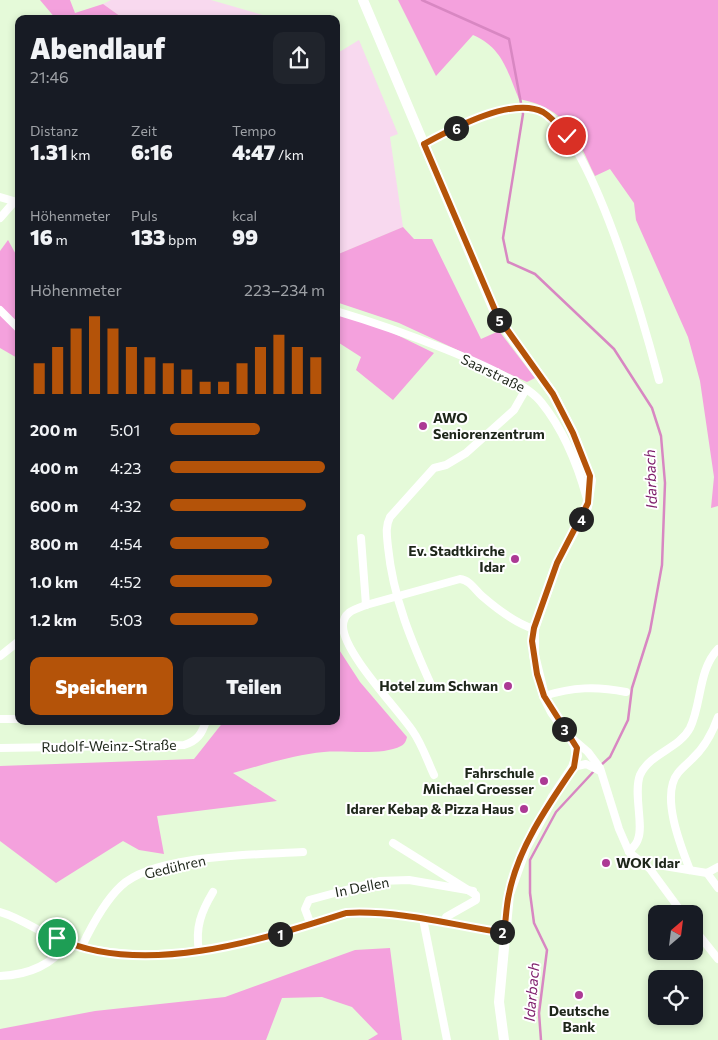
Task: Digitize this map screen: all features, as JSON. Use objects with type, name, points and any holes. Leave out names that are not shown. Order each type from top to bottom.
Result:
[{"type":"main road","points":[[363,0],[498,317],[553,394],[573,433],[590,476],[588,503],[557,563],[534,628],[534,655],[544,696],[552,712],[571,737],[577,751],[574,767],[535,830],[516,871],[509,894],[499,1002],[504,1040]]},
{"type":"street","points":[[424,144],[457,127],[505,109],[526,108],[542,112],[556,123],[580,158],[620,247],[633,286],[658,380]]},
{"type":"street","points":[[0,196],[15,202]]},
{"type":"street","points":[[0,218],[15,203]]},
{"type":"street","points":[[0,310],[15,325]]},
{"type":"street","name":"Saarstraße","points":[[340,312],[464,359],[511,379],[526,389],[541,402],[564,441],[579,472],[588,503]]},
{"type":"street","points":[[433,689],[415,649],[397,596],[390,564],[386,525],[390,517],[434,468],[446,465],[466,453],[514,410],[526,389]]},
{"type":"street","points":[[362,538],[366,604]]},
{"type":"street","points":[[434,775],[412,730],[347,643],[343,624],[346,615],[351,610],[366,604],[450,581],[464,580],[521,624],[534,628]]},
{"type":"street","points":[[0,656],[15,644]]},
{"type":"street","points":[[632,854],[639,839],[638,806],[640,776],[657,756],[683,738],[690,728],[703,676],[718,649]]},
{"type":"street","points":[[544,696],[567,689],[586,687],[626,692]]},
{"type":"street","points":[[690,870],[673,822],[671,802],[674,778],[704,747],[713,733],[718,717]]},
{"type":"street","points":[[0,719],[15,719]]},
{"type":"street","name":"Rudolf-Weinz-Straße","points":[[0,748],[184,745],[193,742],[200,736],[204,725]]},
{"type":"street","points":[[571,737],[593,757],[601,773],[624,842],[632,854],[650,869],[676,905]]},
{"type":"street","points":[[574,767],[586,764],[601,773]]},
{"type":"street","points":[[393,843],[473,891],[476,895],[476,900],[446,917],[445,923]]},
{"type":"street","name":"Gedühren","points":[[82,946],[105,904],[122,885],[144,872],[203,859],[303,852]]},
{"type":"street","points":[[658,865],[707,873],[718,867]]},
{"type":"street","points":[[707,873],[718,888]]},
{"type":"street","name":"In Dellen","points":[[311,925],[305,909],[309,900],[379,881],[409,880],[473,891]]},
{"type":"street","points":[[198,951],[197,929],[202,910],[213,892]]},
{"type":"street","points":[[0,912],[68,943],[135,955],[198,951],[255,941],[346,913],[361,912],[423,919],[504,933]]},
{"type":"street","points":[[423,919],[447,1040]]},
{"type":"street","points":[[703,940],[718,959]]},
{"type":"street","points":[[0,976],[30,972],[41,968],[53,960],[68,943]]},
{"type":"shaded area","points":[[40,0],[70,0],[75,13],[103,4],[118,15],[53,15]]},
{"type":"shaded area","points":[[111,0],[211,0],[263,15],[118,15],[103,4]]},
{"type":"shaded area","points":[[398,0],[718,0],[718,506],[711,508],[714,477],[700,381],[688,337],[636,220],[634,203],[610,169],[595,176],[575,136],[559,117],[535,103],[519,99],[503,61],[483,40],[473,35],[436,76]]},
{"type":"shaded area","points":[[359,40],[398,134],[390,137],[403,227],[340,253],[340,52]]},
{"type":"shaded area","points":[[403,227],[414,239],[432,239],[481,339],[499,331],[535,378],[527,382],[399,323],[340,303],[340,253]]},
{"type":"shaded area","points":[[8,240],[15,253],[15,357],[0,348],[0,251]]},
{"type":"shaded area","points":[[340,315],[389,331],[434,353],[393,400],[356,370],[361,357],[340,344]]},
{"type":"shaded area","points":[[340,651],[360,682],[407,737],[402,745],[384,751],[312,753],[233,773],[277,801],[157,816],[164,854],[139,850],[123,841],[56,883],[0,841],[0,766],[194,759],[221,725],[340,725]]},
{"type":"shaded area","points":[[390,948],[402,1040],[368,1040],[378,1034],[352,1007],[322,997],[282,998],[266,1040],[0,1040],[0,1029],[95,1011],[225,997],[355,950]]},
{"type":"waterway","name":"Idarbach","points":[[422,0],[509,39],[523,114],[503,238],[508,262],[535,274],[614,349],[652,408],[661,436],[665,483],[662,565],[650,631],[632,688],[628,720],[610,757],[601,765]]},
{"type":"waterway","name":"Idarbach","points":[[541,1040],[539,1013],[547,950],[534,923],[530,893],[530,860],[556,812],[595,770]]},
{"type":"place","name":"AWO Seniorenzentrum","points":[[423,426]]},
{"type":"place","name":"Ev. Stadtkirche Idar","points":[[515,559]]},
{"type":"place","name":"Hotel zum Schwan","points":[[508,686]]},
{"type":"place","name":"Fahrschule Michael Groesser","points":[[544,781]]},
{"type":"place","name":"Idarer Kebap & Pizza Haus","points":[[524,809]]},
{"type":"place","name":"WOK Idar","points":[[606,863]]},
{"type":"place","name":"Deutsche Bank","points":[[579,995]]},
{"type":"route","points":[[57,938],[68,943],[97,950],[135,955],[198,951],[224,948],[255,941],[311,925],[331,917],[361,912],[423,919],[504,933],[509,894],[516,871],[535,830],[553,797],[574,767],[577,757],[575,744],[552,712],[544,696],[537,674],[532,641],[534,628],[557,563],[582,518],[588,503],[591,480],[573,433],[553,394],[502,326],[424,144],[457,127],[505,109],[526,108],[542,112],[556,123],[567,136]]}]
